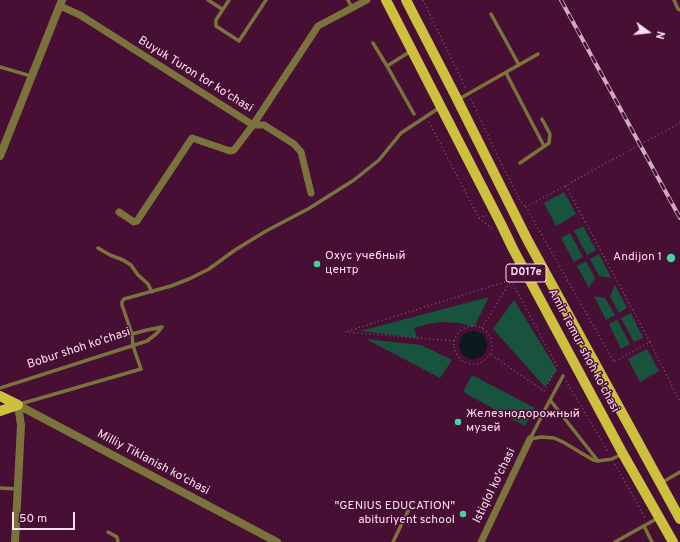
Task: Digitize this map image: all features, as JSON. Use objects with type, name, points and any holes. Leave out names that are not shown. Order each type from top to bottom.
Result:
[{"type":"main road","name":"Amir Temur shoh ko'chasi","points":[[386,0],[513,249],[623,454],[673,542]]},
{"type":"main road","name":"Amir Temur shoh ko'chasi","points":[[406,0],[458,100],[528,241],[680,519]]},
{"type":"main road","points":[[513,249],[528,241]]},
{"type":"main road","points":[[0,396],[18,405]]},
{"type":"main road","points":[[0,410],[18,405]]},
{"type":"street","points":[[119,212],[134,222],[136,221],[192,138],[232,151],[234,150],[253,125],[318,26],[367,0]]},
{"type":"street","points":[[0,156],[61,3]]},
{"type":"street","name":"Buyuk Turon tor ko'chasi","points":[[61,3],[253,125],[264,125],[294,144],[301,152],[311,193]]},
{"type":"street","points":[[15,542],[21,425],[18,405]]},
{"type":"street","name":"Milliy Tiklanish ko'chasi","points":[[18,405],[277,542]]},
{"type":"street","name":"Istiqlol ko'chasi","points":[[480,542],[530,439]]},
{"type":"lane","points":[[208,0],[222,9]]},
{"type":"lane","points":[[228,0],[216,20],[216,26],[238,41],[266,0]]},
{"type":"lane","points":[[348,0],[352,8]]},
{"type":"lane","points":[[674,0],[678,9],[680,10]]},
{"type":"lane","points":[[492,14],[519,65]]},
{"type":"lane","points":[[373,43],[388,66],[414,114]]},
{"type":"lane","points":[[388,66],[412,51]]},
{"type":"lane","points":[[458,100],[538,54]]},
{"type":"lane","points":[[0,67],[32,76]]},
{"type":"lane","points":[[506,73],[544,146]]},
{"type":"lane","points":[[18,405],[141,369],[133,346],[132,334],[122,302],[124,300],[189,279],[209,269],[235,250],[308,209],[354,180],[379,160],[401,133],[441,107]]},
{"type":"lane","points":[[520,163],[549,143],[550,134],[542,119]]},
{"type":"lane","points":[[98,248],[131,265],[138,275],[148,284],[152,292]]},
{"type":"lane","name":"Bobur shoh ko'chasi","points":[[0,388],[147,341],[162,327],[132,334]]},
{"type":"lane","points":[[530,439],[563,376]]},
{"type":"lane","points":[[550,400],[598,461]]},
{"type":"lane","points":[[530,439],[541,437],[554,438],[593,460],[598,461],[612,459],[623,454]]},
{"type":"lane","points":[[660,483],[680,472]]},
{"type":"lane","points":[[0,488],[18,490]]},
{"type":"lane","points":[[393,542],[408,511]]},
{"type":"lane","points":[[615,542],[660,518]]},
{"type":"lane","points":[[644,526],[652,542]]},
{"type":"lane","points":[[108,532],[118,538],[118,542]]},
{"type":"path","points":[[426,116],[479,218],[495,231]]},
{"type":"path","points":[[650,342],[614,362],[526,207],[680,122]]},
{"type":"path","points":[[566,186],[650,342],[680,402]]},
{"type":"path","points":[[482,328],[518,271]]},
{"type":"path","points":[[454,341],[344,332],[511,280]]},
{"type":"path","points":[[490,354],[544,391],[557,366],[511,280]]},
{"type":"path","points":[[477,326],[487,332],[492,342],[492,348],[490,354],[482,363],[469,364],[464,362],[455,353],[454,341],[456,335],[465,327],[477,326]]},
{"type":"green space","points":[[564,192],[576,214],[556,226],[544,203]]},
{"type":"green space","points":[[583,226],[596,250],[587,255],[574,231]]},
{"type":"green space","points":[[570,233],[583,257],[574,262],[561,238]]},
{"type":"green space","points":[[599,254],[611,278],[599,276],[590,259]]},
{"type":"green space","points":[[586,261],[595,278],[589,288],[577,266]]},
{"type":"green space","points":[[615,285],[627,308],[619,313],[610,296]]},
{"type":"green space","points":[[594,296],[605,298],[615,315],[606,320]]},
{"type":"green space","points":[[489,297],[474,327],[460,323],[442,322],[428,324],[414,328],[417,338],[360,331]]},
{"type":"green space","points":[[514,300],[557,370],[545,387],[493,329]]},
{"type":"green space","points":[[631,313],[643,338],[634,342],[621,318]]},
{"type":"green space","points":[[617,320],[630,344],[621,349],[609,324]]},
{"type":"green space","points":[[366,339],[421,345],[452,360],[440,378]]},
{"type":"green space","points":[[647,349],[659,371],[640,382],[628,359]]},
{"type":"green space","points":[[472,375],[535,408],[525,426],[463,392]]},
{"type":"shaded area","points":[[473,331],[483,335],[487,345],[483,355],[473,359],[463,355],[459,345],[463,335]]},
{"type":"railway","points":[[561,0],[680,218]]},
{"type":"place","name":"Andijon 1","points":[[671,258]]},
{"type":"place","name":"Охус учебный центр","points":[[317,264]]},
{"type":"place","name":"Железнодорожный музей","points":[[458,422]]},
{"type":"place","name":"\"GENIUS EDUCATION\" abituriyent school","points":[[463,514]]}]
